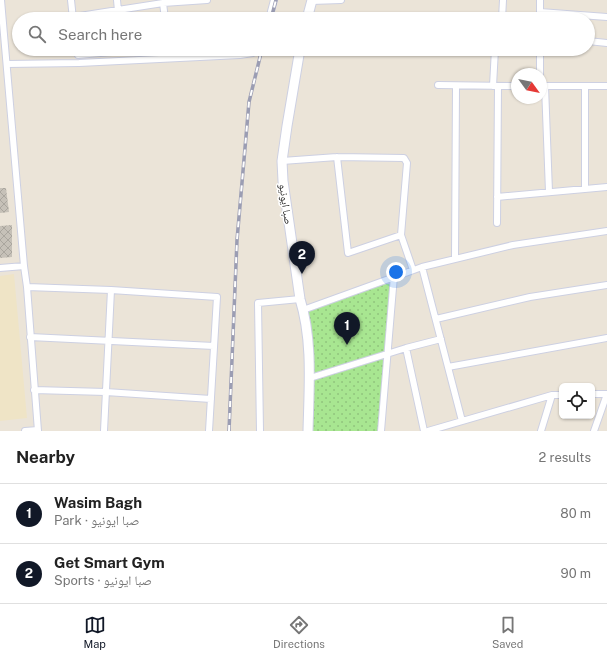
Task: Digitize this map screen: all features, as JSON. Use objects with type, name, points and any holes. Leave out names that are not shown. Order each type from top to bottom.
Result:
[{"type":"main road","points":[[309,12],[312,0]]},
{"type":"main road","name":"صبا ایونیو","points":[[299,56],[282,160],[283,181],[308,343],[310,378],[308,431]]},
{"type":"street","points":[[1,0],[3,56],[8,64],[38,430],[25,431]]},
{"type":"street","points":[[71,0],[72,12]]},
{"type":"street","points":[[118,0],[118,11]]},
{"type":"street","points":[[112,12],[163,3],[208,0]]},
{"type":"street","points":[[270,12],[274,0]]},
{"type":"street","points":[[312,0],[341,0]]},
{"type":"street","points":[[502,12],[503,0]]},
{"type":"street","points":[[540,0],[540,12]]},
{"type":"street","points":[[163,3],[164,12]]},
{"type":"street","points":[[595,16],[607,17]]},
{"type":"street","points":[[595,42],[607,43]]},
{"type":"street","points":[[78,56],[79,63]]},
{"type":"street","points":[[8,64],[79,63],[227,56]]},
{"type":"street","points":[[495,56],[498,197],[497,224]]},
{"type":"street","points":[[540,56],[540,68]]},
{"type":"street","points":[[438,85],[511,86]]},
{"type":"street","points":[[455,259],[456,86]]},
{"type":"street","points":[[547,86],[607,86]]},
{"type":"street","points":[[585,86],[585,189]]},
{"type":"street","points":[[544,104],[549,192]]},
{"type":"street","points":[[337,157],[348,253],[401,235]]},
{"type":"street","points":[[282,160],[337,157],[404,158],[407,163],[401,235],[413,270]]},
{"type":"street","points":[[498,197],[607,188]]},
{"type":"street","points":[[303,310],[422,266],[513,245],[607,231]]},
{"type":"street","points":[[0,268],[24,266]]},
{"type":"street","points":[[422,266],[462,421]]},
{"type":"street","points":[[381,431],[394,276]]},
{"type":"street","points":[[436,319],[530,297],[607,285]]},
{"type":"street","points":[[27,287],[111,290],[217,297],[209,431]]},
{"type":"street","points":[[104,431],[111,290]]},
{"type":"street","points":[[260,431],[258,303],[300,299]]},
{"type":"street","points":[[30,337],[214,346]]},
{"type":"street","points":[[448,367],[607,338]]},
{"type":"street","points":[[310,378],[406,348],[441,339]]},
{"type":"street","points":[[406,348],[424,431]]},
{"type":"street","points":[[34,390],[106,392],[211,399]]},
{"type":"street","points":[[594,431],[607,394],[595,394]]},
{"type":"street","points":[[541,431],[552,395]]},
{"type":"street","points":[[428,431],[552,395],[559,395]]},
{"type":"shaded area","points":[[14,274],[27,418],[0,421],[0,276]]},
{"type":"green space","points":[[394,276],[380,431],[308,431],[304,313]]},
{"type":"building","points":[[0,188],[6,188],[9,212],[0,213]]},
{"type":"building","points":[[12,225],[12,257],[0,258],[0,226]]},
{"type":"railway","points":[[273,12],[276,0]]},
{"type":"railway","points":[[229,431],[237,240],[249,102],[260,56]]},
{"type":"place","name":"Get Smart Gym","points":[[302,274]]},
{"type":"place","name":"Wasim Bagh","points":[[347,345]]}]
